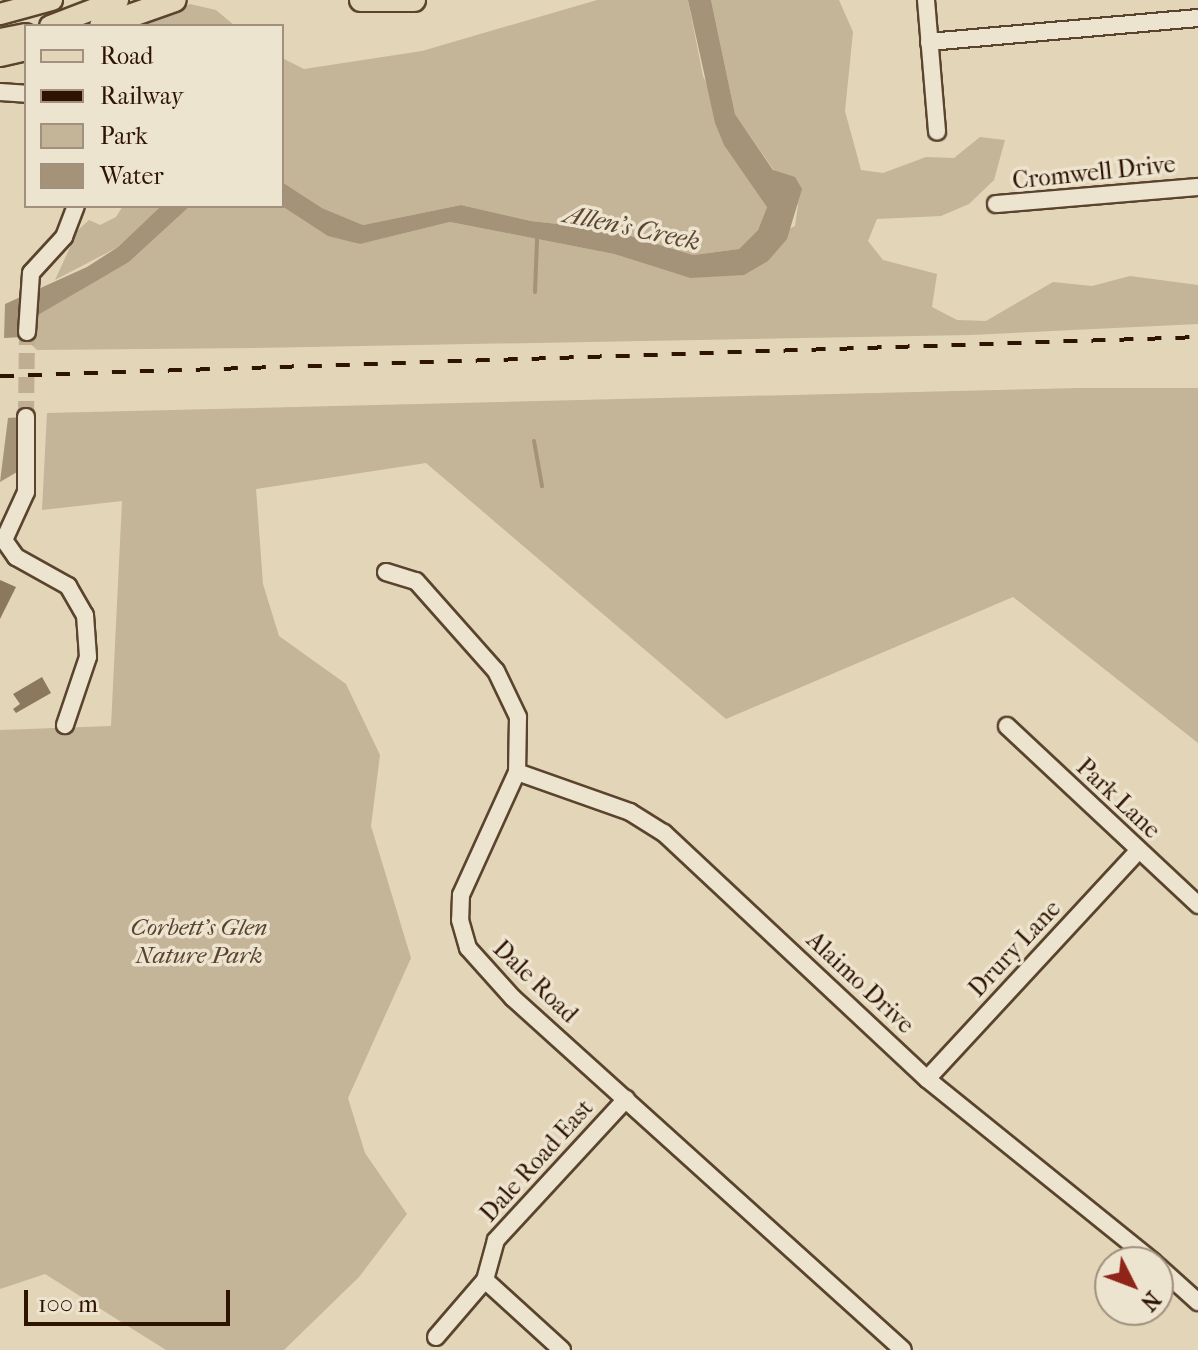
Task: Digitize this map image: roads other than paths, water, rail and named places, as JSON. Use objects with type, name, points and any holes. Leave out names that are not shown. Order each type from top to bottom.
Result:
[{"type":"highway","points":[[107,24],[175,0]]},
{"type":"highway","points":[[361,0],[414,0]]},
{"type":"highway","points":[[0,55],[24,49]]},
{"type":"main road","points":[[0,14],[52,0]]},
{"type":"main road","points":[[55,24],[118,0]]},
{"type":"main road","points":[[0,39],[24,34]]},
{"type":"street","points":[[926,0],[937,132]]},
{"type":"street","points":[[929,42],[1198,18]]},
{"type":"street","points":[[0,92],[24,94]]},
{"type":"street","name":"Cromwell Drive","points":[[996,204],[1198,187]]},
{"type":"street","points":[[27,328],[29,281],[64,237],[75,208]]},
{"type":"street","points":[[26,417],[26,492],[4,540],[16,557],[68,586],[85,615],[88,657],[65,725]]},
{"type":"street","name":"Dale Road","points":[[386,572],[416,581],[507,687],[518,717],[517,772],[465,880],[459,909],[463,938],[513,998],[903,1350]]},
{"type":"street","name":"Park Lane","points":[[1007,726],[1198,905]]},
{"type":"street","name":"Alaimo Drive","points":[[517,772],[630,812],[664,833],[927,1079],[1134,1246]]},
{"type":"street","name":"Drury Lane","points":[[927,1079],[1138,851]]},
{"type":"street","name":"Dale Road East","points":[[436,1337],[485,1280],[496,1240],[626,1099]]},
{"type":"street","points":[[485,1280],[562,1350]]},
{"type":"street","name":"Alaimo Drive","points":[[1174,1280],[1198,1302]]},
{"type":"water","points":[[688,0],[711,0],[735,114],[773,170],[795,177],[802,189],[787,239],[768,261],[744,275],[690,278],[614,254],[450,222],[360,244],[328,236],[284,207],[284,183],[322,208],[363,225],[461,205],[531,221],[611,230],[693,255],[739,249],[758,230],[767,207],[724,145],[715,123]]},
{"type":"water","points":[[159,208],[188,208],[129,262],[24,323],[23,337],[4,338],[5,304],[87,267],[118,247]]},
{"type":"water","points":[[23,417],[22,463],[17,472],[0,482],[8,418]]},
{"type":"waterway","points":[[535,292],[537,239]]},
{"type":"waterway","points":[[534,441],[542,486]]},
{"type":"tunnel","points":[[26,417],[27,332]]},
{"type":"railway","points":[[0,376],[1198,337]]},
{"type":"water label","name":"Allen's Creek","points":[[632,228]]},
{"type":"park label","name":"Corbett's Glen Nature Park","points":[[199,942]]}]
